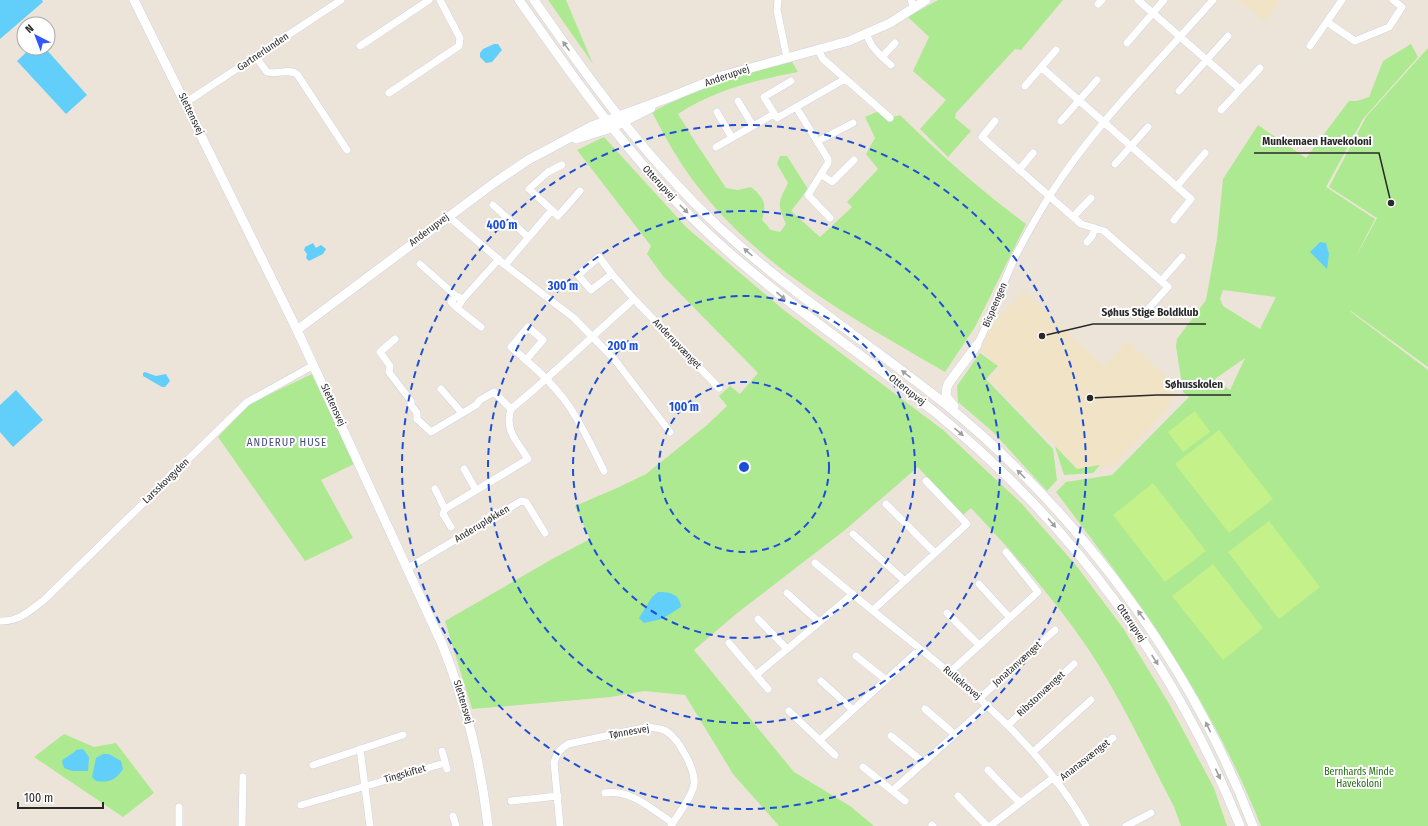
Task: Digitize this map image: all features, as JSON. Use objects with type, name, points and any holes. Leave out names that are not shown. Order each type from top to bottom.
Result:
[{"type":"main road","name":"Slettensvej","points":[[134,0],[314,365],[442,644],[463,702],[481,772],[488,826]]},
{"type":"main road","points":[[519,0],[550,43],[573,68],[614,121]]},
{"type":"main road","name":"Otterupvej","points":[[534,0],[614,121],[675,200],[711,236],[749,270],[786,300],[929,407],[970,442],[1012,481],[1045,516],[1108,591],[1158,664],[1191,719],[1231,803],[1240,826]]},
{"type":"main road","name":"Anderupvej","points":[[297,330],[448,216],[514,169],[567,140],[573,140],[614,121],[725,75],[818,50],[866,34],[913,4],[926,0]]},
{"type":"main road","name":"Otterupvej","points":[[614,121],[720,228],[792,290],[937,398],[977,432],[1054,508],[1118,583],[1151,629],[1201,713],[1226,764],[1253,826]]},
{"type":"main road","name":"Bispeengen","points":[[929,407],[977,345]]},
{"type":"main road","points":[[950,381],[946,392],[948,399],[984,432],[1006,460]]},
{"type":"main road","points":[[1231,803],[1236,826]]},
{"type":"street","name":"Gartnerlunden","points":[[185,103],[341,0]]},
{"type":"street","points":[[360,46],[429,0]]},
{"type":"street","points":[[389,93],[459,46],[460,38],[440,0]]},
{"type":"street","points":[[778,0],[777,10],[787,58]]},
{"type":"street","points":[[1138,0],[1240,89]]},
{"type":"street","points":[[1127,43],[1164,0]]},
{"type":"street","name":"Bispeengen","points":[[977,345],[991,318],[1017,253],[1049,196],[1074,158],[1212,0]]},
{"type":"street","points":[[1310,46],[1342,0]]},
{"type":"street","points":[[1393,0],[1402,7]]},
{"type":"street","points":[[1327,22],[1355,41],[1389,27],[1408,0]]},
{"type":"street","points":[[866,34],[872,46],[891,65]]},
{"type":"street","points":[[1178,92],[1228,36]]},
{"type":"street","points":[[882,57],[895,43]]},
{"type":"street","points":[[818,50],[823,59],[890,118]]},
{"type":"street","points":[[1024,86],[1056,50]]},
{"type":"street","points":[[256,57],[266,72],[276,74],[290,71],[297,74],[347,150]]},
{"type":"street","points":[[1041,67],[1191,199],[1174,220]]},
{"type":"street","points":[[1222,110],[1260,68]]},
{"type":"street","points":[[791,81],[764,97],[777,118],[845,79]]},
{"type":"street","points":[[1061,121],[1097,80]]},
{"type":"street","points":[[738,101],[753,126]]},
{"type":"street","points":[[796,107],[828,159],[828,164],[822,175],[808,194],[830,218]]},
{"type":"street","points":[[717,112],[732,138]]},
{"type":"street","points":[[716,147],[774,114]]},
{"type":"street","points":[[995,121],[982,137],[1081,224],[1104,231],[1168,287],[1148,309]]},
{"type":"street","points":[[818,141],[853,123]]},
{"type":"street","points":[[1115,164],[1148,127]]},
{"type":"street","points":[[1019,170],[1033,153]]},
{"type":"street","points":[[1176,186],[1205,153]]},
{"type":"street","points":[[822,175],[832,182],[854,160]]},
{"type":"street","points":[[562,165],[548,172],[529,189],[558,216],[580,191]]},
{"type":"street","points":[[1073,217],[1091,198]]},
{"type":"street","points":[[492,205],[528,237]]},
{"type":"street","points":[[505,265],[552,210]]},
{"type":"street","points":[[448,216],[505,265],[554,301],[592,336],[615,360],[670,432]]},
{"type":"street","points":[[1087,242],[1092,236],[1095,228]]},
{"type":"street","points":[[1161,281],[1182,257]]},
{"type":"street","name":"Anderupvænget","points":[[612,274],[592,290],[578,275],[599,258],[634,299],[719,388]]},
{"type":"street","points":[[481,327],[451,302],[460,298],[499,259]]},
{"type":"street","points":[[420,264],[460,298]]},
{"type":"street","points":[[451,527],[443,514],[445,509],[528,459],[508,427],[511,409],[547,380],[592,336],[634,299]]},
{"type":"street","points":[[526,360],[543,340],[528,327],[510,347],[547,380],[572,411],[586,434],[604,471]]},
{"type":"street","points":[[395,339],[380,352],[390,366],[389,372],[411,401],[411,405],[417,413],[417,419],[431,432],[476,405],[480,400],[494,392],[511,409]]},
{"type":"street","name":"Larsskovgyden","points":[[0,621],[14,621],[30,612],[247,402],[314,365]]},
{"type":"street","points":[[441,390],[462,413]]},
{"type":"street","points":[[464,469],[476,490]]},
{"type":"street","points":[[873,610],[967,524],[926,481]]},
{"type":"street","points":[[435,489],[445,509]]},
{"type":"street","name":"Anderupløkken","points":[[408,568],[521,501],[526,502],[545,533]]},
{"type":"street","points":[[886,504],[935,553]]},
{"type":"street","points":[[853,534],[905,581]]},
{"type":"street","points":[[950,672],[1038,592],[1006,552]]},
{"type":"street","name":"Rullekrovej","points":[[814,563],[950,672],[988,705],[1033,752],[1078,812],[1086,826]]},
{"type":"street","points":[[978,584],[1010,618]]},
{"type":"street","points":[[787,593],[819,622]]},
{"type":"street","points":[[756,675],[853,594]]},
{"type":"street","points":[[947,613],[979,645]]},
{"type":"street","points":[[758,619],[787,649]]},
{"type":"street","name":"Jonatanvænget","points":[[980,698],[1055,630]]},
{"type":"street","points":[[729,643],[768,689]]},
{"type":"street","points":[[820,740],[920,649]]},
{"type":"street","points":[[856,656],[886,680]]},
{"type":"street","name":"Ribstonvænget","points":[[1008,725],[1074,664]]},
{"type":"street","points":[[820,681],[853,710]]},
{"type":"street","points":[[1033,752],[1091,700]]},
{"type":"street","points":[[892,790],[988,705]]},
{"type":"street","points":[[925,709],[954,734]]},
{"type":"street","points":[[789,711],[835,755]]},
{"type":"street","name":"Tønnesvej","points":[[560,826],[554,762],[557,754],[568,744],[648,727],[659,728],[674,739],[692,768],[694,776],[692,791],[672,825],[630,795],[616,792],[605,793]]},
{"type":"street","points":[[313,765],[402,735]]},
{"type":"street","points":[[891,736],[923,762]]},
{"type":"street","name":"Ananasvænget","points":[[990,826],[1020,803],[1113,738]]},
{"type":"street","points":[[360,749],[370,826]]},
{"type":"street","name":"Tingskiftet","points":[[301,805],[365,786],[446,766],[442,751]]},
{"type":"street","points":[[863,767],[905,801]]},
{"type":"street","points":[[988,770],[1020,803]]},
{"type":"street","points":[[242,826],[243,777]]},
{"type":"street","points":[[511,801],[558,796]]},
{"type":"street","points":[[958,796],[987,826]]},
{"type":"street","points":[[179,807],[179,826]]},
{"type":"street","points":[[1126,826],[1151,812]]},
{"type":"street","points":[[453,816],[456,826]]},
{"type":"shaded area","points":[[1238,0],[1280,0],[1264,21]]},
{"type":"shaded area","points":[[1024,291],[1104,366],[1128,341],[1178,387],[1167,410],[1114,466],[1078,468],[988,379],[1001,369],[980,350],[996,320]]},
{"type":"green space","points":[[548,0],[566,0],[593,64]]},
{"type":"green space","points":[[938,0],[1063,0],[1021,50],[1015,49],[956,113],[955,118],[971,131],[948,157],[920,129],[946,100],[913,71],[929,37],[908,17]]},
{"type":"green space","name":"Bernhards Minde Havekoloni","points":[[1411,44],[1418,57],[1363,119],[1326,187],[1375,219],[1353,262],[1377,218],[1329,187],[1366,117],[1428,48],[1428,367],[1351,312],[1428,370],[1428,826],[1261,826],[1222,740],[1174,656],[1129,590],[1056,492],[1066,482],[1112,475],[1189,397],[1183,392],[1176,346],[1177,339],[1206,300],[1217,239],[1223,179],[1258,125],[1306,158],[1349,101],[1357,101],[1369,97],[1383,61]],"holes":[[[1223,290],[1276,297],[1260,329],[1223,306],[1220,299]],[[1245,358],[1230,390],[1215,379]]]},
{"type":"green space","points":[[792,62],[798,72],[751,82],[721,92],[706,98],[678,114],[726,188],[738,190],[751,187],[759,194],[764,205],[762,220],[771,230],[780,232],[786,224],[781,212],[780,204],[782,195],[788,183],[777,164],[780,156],[787,156],[808,189],[791,211],[820,237],[852,207],[847,202],[878,169],[866,154],[875,138],[865,117],[883,109],[893,117],[900,115],[961,172],[1026,224],[975,327],[945,372],[878,333],[812,291],[751,244],[723,217],[691,178],[652,112],[720,82]]},
{"type":"green space","points":[[604,137],[687,228],[785,311],[943,430],[1021,503],[1075,564],[1123,628],[1168,702],[1214,788],[1227,826],[1181,826],[1174,807],[1123,708],[1101,669],[1076,631],[1033,576],[971,508],[962,516],[918,467],[845,530],[736,614],[694,650],[794,772],[850,806],[874,826],[779,826],[733,774],[685,695],[644,691],[611,697],[472,709],[445,621],[590,539],[575,506],[646,474],[707,425],[727,406],[719,396],[730,386],[740,394],[758,373],[663,276],[647,254],[651,246],[577,150]]},
{"type":"green space","points":[[980,353],[998,366],[986,379],[1053,449],[1057,480],[1047,491],[993,432],[958,402],[957,386]]},
{"type":"green space","points":[[312,374],[354,464],[321,480],[353,538],[305,561],[218,437],[251,403]]},
{"type":"green space","points":[[1195,411],[1210,432],[1183,452],[1168,432]]},
{"type":"green space","points":[[1219,430],[1273,499],[1229,533],[1175,464]]},
{"type":"green space","points":[[1055,446],[1077,469],[1100,465],[1093,473],[1064,475]]},
{"type":"green space","points":[[1153,483],[1206,551],[1165,582],[1113,515]]},
{"type":"green space","points":[[1269,521],[1320,587],[1279,619],[1228,552]]},
{"type":"green space","points":[[1213,564],[1263,628],[1223,660],[1172,596]]},
{"type":"green space","points":[[64,734],[94,747],[116,743],[154,793],[123,817],[34,757]]},
{"type":"water","points":[[0,0],[42,0],[43,2],[27,16],[16,16],[16,25],[0,39]]},
{"type":"water","points":[[494,44],[498,44],[502,50],[492,62],[486,63],[480,57],[480,53],[483,49]]},
{"type":"water","points":[[22,56],[52,56],[87,95],[66,114],[17,61]]},
{"type":"water","points":[[1320,242],[1326,243],[1329,254],[1327,269],[1310,252]]},
{"type":"water","points":[[313,243],[316,248],[321,245],[326,249],[323,254],[309,261],[306,258],[307,254],[304,250],[305,247]]},
{"type":"water","points":[[145,372],[156,376],[166,374],[170,381],[165,387],[162,387],[143,376],[143,373]]},
{"type":"water","points":[[16,390],[43,420],[13,447],[0,432],[0,405]]},
{"type":"water","points":[[658,592],[670,593],[674,595],[679,599],[681,607],[662,619],[644,623],[639,618],[652,597]]},
{"type":"water","points":[[83,749],[89,757],[88,771],[72,771],[64,768],[62,761],[64,759],[76,750]]},
{"type":"water","points":[[103,754],[109,754],[121,761],[123,769],[118,776],[105,782],[96,781],[92,777],[96,758]]},
{"type":"place","name":"Munkemaen Havekoloni","points":[[1391,203]]},
{"type":"place","name":"Søhus Stige Boldklub","points":[[1042,336]]},
{"type":"place","name":"Søhusskolen","points":[[1090,398]]},
{"type":"district","name":"ANDERUP HUSE","points":[[287,442]]}]
